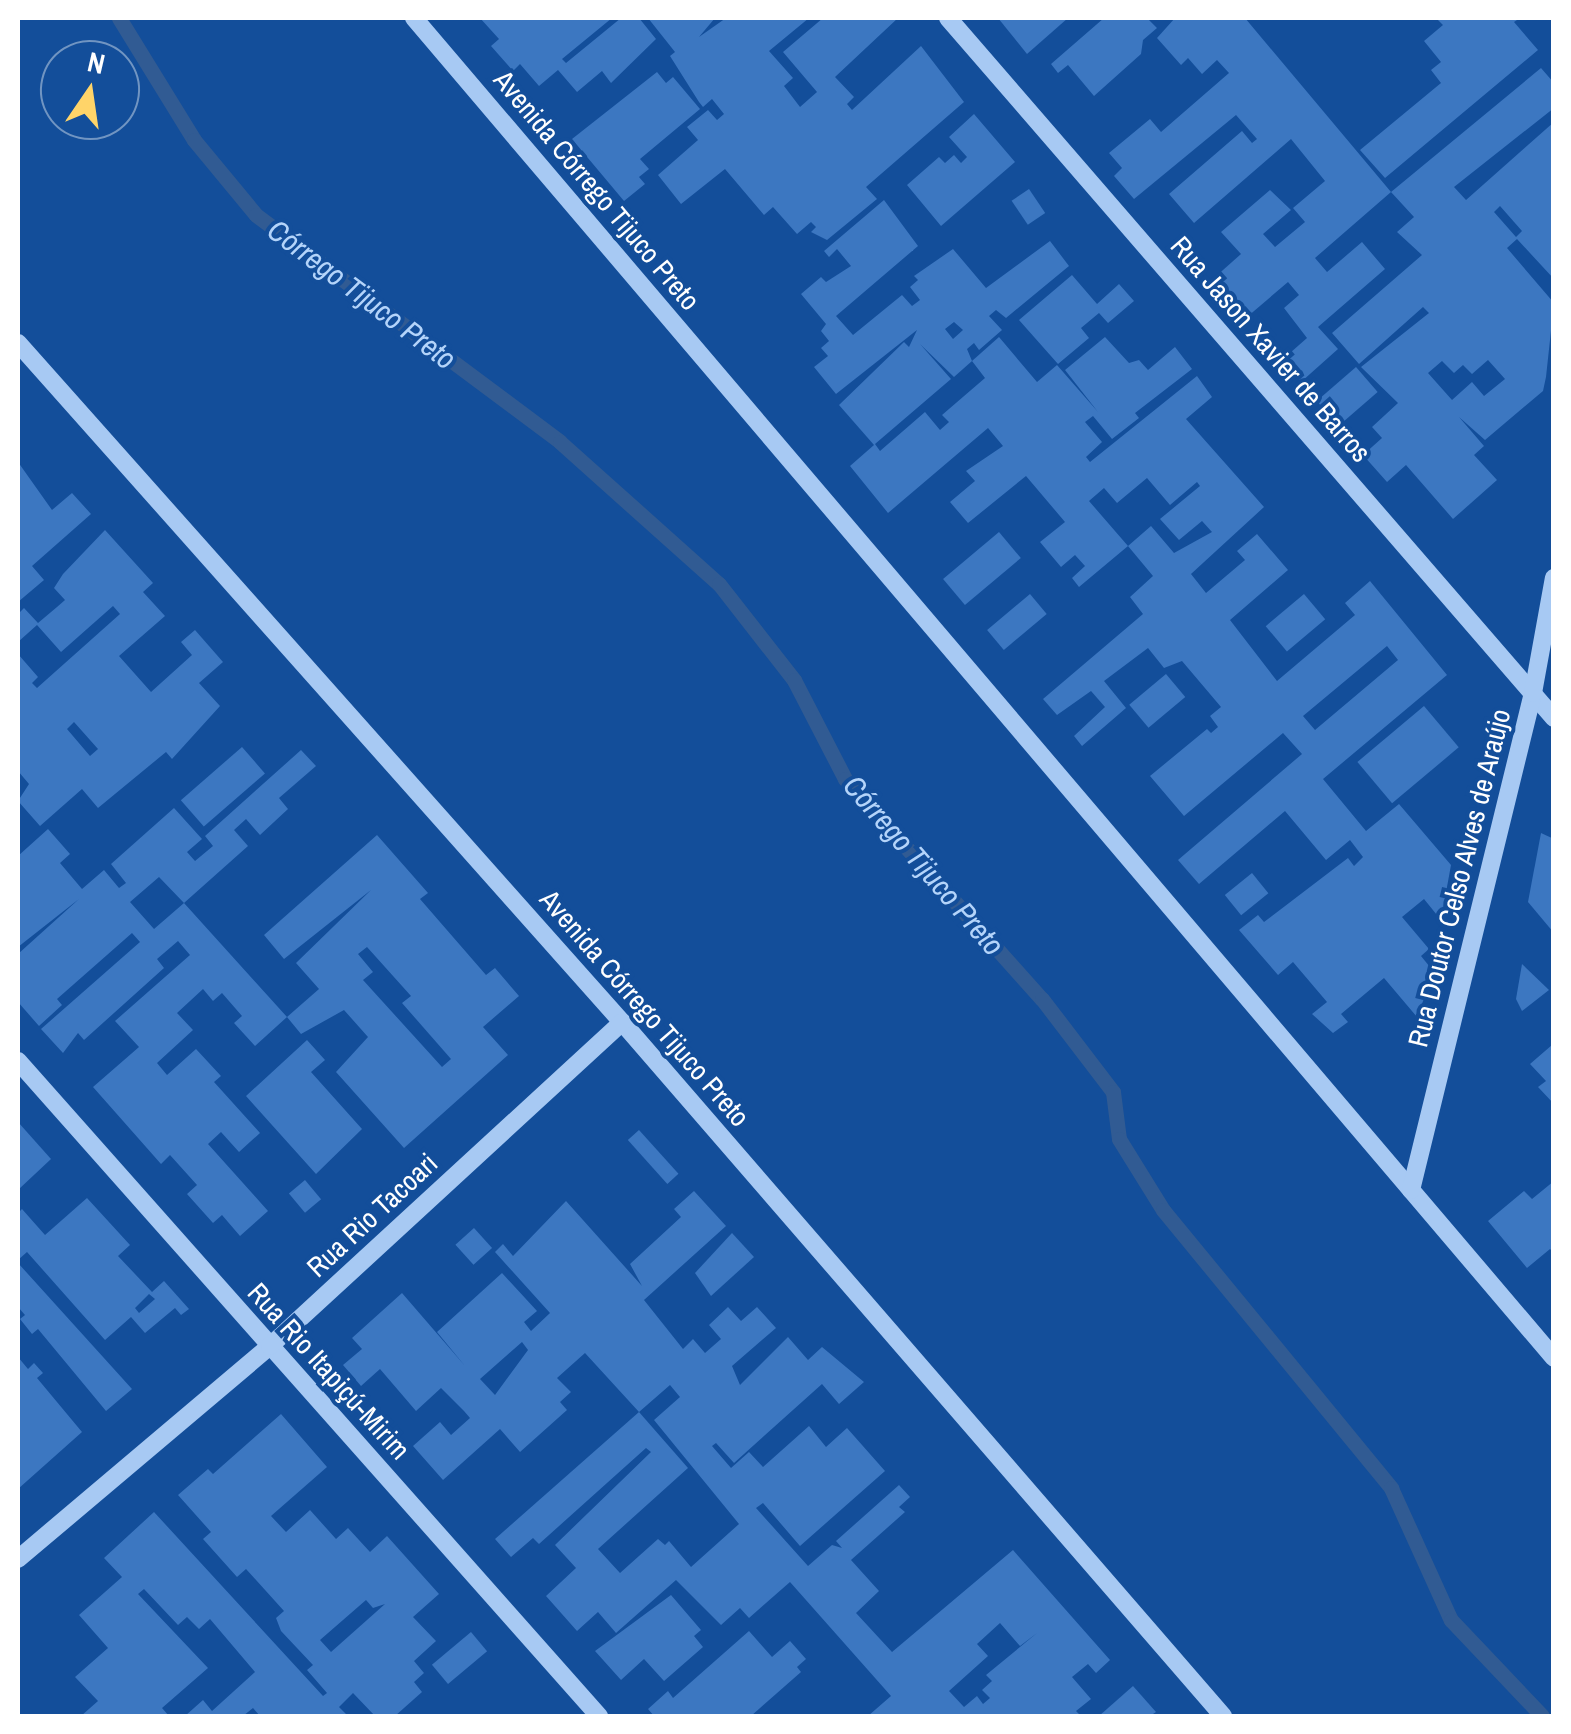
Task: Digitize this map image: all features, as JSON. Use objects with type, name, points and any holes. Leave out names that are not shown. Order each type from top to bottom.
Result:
[{"type":"street","name":"Avenida Córrego Tijuco Preto","points":[[414,18],[1554,1358]]},
{"type":"street","name":"Rua Jason Xavier de Barros","points":[[948,18],[1554,718]]},
{"type":"street","name":"Avenida Córrego Tijuco Preto","points":[[18,343],[622,1022],[1222,1716]]},
{"type":"street","name":"Rua Doutor Celso Alves de Araújo","points":[[1411,1190],[1533,693],[1554,578]]},
{"type":"street","name":"Rua Rio Tacoari","points":[[18,1560],[270,1346],[622,1022]]},
{"type":"street","name":"Rua Rio Itapiçú-Mirim","points":[[18,1061],[599,1716]]},
{"type":"building","points":[[480,18],[612,18],[562,59],[566,63],[621,18],[639,18],[656,39],[611,83],[602,71],[577,92],[558,70],[539,86],[520,64],[513,71],[491,46],[499,39]]},
{"type":"building","points":[[648,18],[715,18],[699,37],[726,18],[809,18],[769,51],[793,78],[784,86],[800,107],[817,92],[783,52],[823,18],[898,18],[835,77],[854,97],[847,104],[852,110],[921,46],[964,102],[866,187],[877,199],[827,240],[811,232],[816,227],[811,222],[797,234],[773,207],[764,215],[725,169],[681,204],[658,175],[698,140],[687,127],[708,110],[717,120],[724,114],[712,99],[703,107],[699,102],[670,56],[675,52]]},
{"type":"building","points":[[998,18],[1068,18],[1027,54]]},
{"type":"building","points":[[1104,18],[1147,18],[1157,28],[1143,40],[1141,54],[1094,96],[1068,65],[1058,73],[1051,64]]},
{"type":"building","points":[[1175,18],[1245,18],[1391,192],[1315,258],[1327,272],[1362,242],[1385,269],[1318,327],[1338,349],[1301,382],[1282,360],[1307,338],[1284,308],[1299,295],[1288,282],[1247,317],[1214,278],[1241,254],[1221,232],[1270,190],[1291,210],[1263,234],[1275,247],[1305,222],[1293,208],[1325,181],[1291,139],[1194,223],[1169,194],[1242,131],[1252,143],[1257,139],[1236,115],[1134,199],[1114,176],[1122,168],[1109,153],[1150,119],[1161,132],[1229,73],[1217,60],[1202,74],[1188,58],[1181,65],[1157,38]]},
{"type":"building","points":[[1436,18],[1520,18],[1514,22],[1538,50],[1385,178],[1360,150],[1441,83],[1431,70],[1441,62],[1424,41],[1443,25]]},
{"type":"building","points":[[1541,68],[1554,83],[1554,108],[1454,187],[1466,200],[1554,122],[1554,279],[1517,239],[1507,248],[1554,303],[1543,391],[1485,440],[1459,417],[1484,446],[1474,455],[1497,480],[1453,519],[1406,465],[1387,482],[1363,455],[1382,438],[1372,427],[1398,403],[1361,367],[1429,313],[1423,307],[1359,364],[1332,333],[1422,255],[1397,232],[1414,217],[1391,192]],"holes":[[[1500,206],[1522,231],[1516,237],[1494,212]],[[1488,360],[1505,379],[1484,396],[1472,382],[1452,400],[1428,373],[1442,361],[1454,373],[1463,365],[1472,374]]]},
{"type":"building","points":[[657,72],[666,83],[673,77],[700,109],[640,159],[649,169],[639,177],[645,184],[624,201],[572,139]]},
{"type":"building","points":[[974,114],[1015,162],[941,226],[907,185],[939,157],[945,163],[954,155],[961,163],[967,157],[949,137]]},
{"type":"building","points":[[1029,189],[1045,213],[1028,225],[1012,201]]},
{"type":"building","points":[[884,200],[918,246],[836,316],[853,335],[902,295],[912,306],[920,300],[910,287],[918,280],[914,276],[953,249],[986,288],[1050,241],[1069,266],[1006,318],[996,310],[989,316],[1002,330],[979,350],[974,343],[967,349],[972,361],[999,337],[1037,382],[1057,365],[1098,412],[1065,370],[1105,337],[1129,363],[1139,360],[1148,370],[1175,347],[1192,369],[1135,413],[1139,418],[1112,439],[1093,416],[1085,422],[1102,442],[1086,457],[1090,462],[1197,376],[1212,397],[1186,419],[1264,507],[1191,574],[1206,593],[1245,560],[1237,551],[1257,534],[1288,570],[1230,620],[1277,681],[1355,615],[1345,603],[1370,581],[1447,675],[1323,779],[1366,831],[1399,804],[1451,865],[1441,920],[1424,899],[1402,917],[1429,949],[1421,956],[1434,972],[1417,1017],[1384,978],[1341,1014],[1348,1022],[1333,1033],[1312,1014],[1327,1002],[1293,962],[1278,975],[1239,930],[1258,915],[1264,922],[1348,858],[1354,866],[1363,857],[1350,840],[1326,860],[1285,811],[1199,884],[1178,860],[1302,754],[1283,733],[1184,816],[1150,776],[1207,729],[1211,733],[1218,727],[1210,716],[1221,707],[1182,661],[1164,668],[1148,648],[1104,681],[1126,708],[1082,746],[1074,736],[1105,707],[1091,691],[1057,715],[1043,699],[1143,614],[1130,597],[1153,576],[1128,546],[1079,587],[1072,578],[1085,566],[1075,555],[1061,567],[1040,542],[1065,522],[1026,476],[968,523],[950,502],[975,481],[966,471],[1003,446],[988,428],[888,513],[850,466],[874,445],[839,405],[904,342],[909,347],[917,330],[836,394],[814,367],[828,356],[821,348],[829,341],[821,331],[826,324],[801,294],[821,277],[826,282],[851,266],[837,249],[829,257],[824,251]],"holes":[[[954,322],[963,330],[953,339],[945,329]],[[920,344],[954,377],[972,361],[985,378],[942,415],[949,422],[940,430],[925,412],[880,451],[875,444],[951,379]],[[1147,478],[1170,505],[1197,482],[1200,486],[1160,519],[1179,540],[1202,521],[1212,532],[1174,553],[1151,526],[1128,546],[1089,501],[1104,488],[1117,503]],[[1387,646],[1398,660],[1315,730],[1303,716]]]},
{"type":"building","points":[[1072,275],[1097,304],[1119,284],[1134,301],[1108,323],[1099,313],[1081,328],[1089,338],[1058,364],[1019,320]]},
{"type":"building","points":[[1356,367],[1378,392],[1338,426],[1317,401]]},
{"type":"building","points":[[18,462],[52,510],[72,493],[91,514],[32,566],[44,580],[18,602]]},
{"type":"building","points":[[105,530],[153,583],[143,592],[165,616],[119,656],[151,692],[192,655],[181,642],[195,630],[223,662],[199,683],[220,706],[172,759],[166,752],[98,808],[82,789],[40,826],[18,801],[29,784],[18,771],[18,654],[38,677],[32,683],[37,688],[120,614],[113,606],[61,652],[37,625],[18,642],[18,614],[24,608],[38,623],[65,600],[54,588]],"holes":[[[74,722],[98,749],[90,756],[67,729]]]},
{"type":"building","points":[[999,532],[1021,558],[965,605],[943,579]]},
{"type":"building","points":[[1030,594],[1047,614],[1004,650],[987,630]]},
{"type":"building","points":[[1304,594],[1325,619],[1287,651],[1266,626]]},
{"type":"building","points":[[1166,674],[1185,697],[1149,728],[1129,705]]},
{"type":"building","points":[[1424,706],[1459,747],[1392,803],[1357,762]]},
{"type":"building","points":[[242,747],[265,773],[204,827],[181,800]]},
{"type":"building","points":[[301,750],[316,766],[279,798],[288,809],[260,835],[246,819],[234,830],[248,846],[184,903],[287,1017],[255,1046],[234,1023],[242,1016],[222,993],[213,1001],[203,989],[177,1013],[193,1030],[157,1063],[167,1075],[196,1049],[221,1076],[214,1082],[260,1133],[239,1152],[221,1132],[208,1144],[268,1211],[240,1236],[222,1215],[213,1223],[187,1194],[197,1185],[170,1155],[161,1164],[93,1087],[139,1047],[115,1021],[190,955],[178,941],[157,959],[164,968],[84,1040],[78,1033],[63,1053],[41,1029],[140,942],[132,933],[57,999],[62,1005],[39,1026],[18,1002],[18,954],[79,899],[18,947],[18,856],[48,829],[70,854],[60,863],[82,889],[104,870],[119,888],[126,883],[111,864],[174,808],[202,839],[187,852],[195,861],[213,846],[205,836]],"holes":[[[159,877],[184,903],[154,929],[130,902]]]},
{"type":"building","points":[[1541,833],[1554,839],[1554,933],[1528,902]]},
{"type":"building","points":[[377,835],[428,893],[420,899],[486,975],[495,968],[519,996],[483,1027],[508,1055],[404,1148],[336,1072],[368,1037],[344,1010],[301,1034],[287,1017],[319,989],[296,963],[371,890],[284,959],[264,935]],"holes":[[[367,947],[411,996],[402,1003],[451,1059],[442,1067],[363,980],[373,972],[358,954]]]},
{"type":"building","points":[[1252,873],[1268,893],[1241,915],[1225,895]]},
{"type":"building","points":[[1522,964],[1549,990],[1522,1011],[1516,999]]},
{"type":"building","points":[[307,1040],[325,1060],[311,1072],[362,1129],[316,1174],[246,1096]]},
{"type":"building","points":[[1552,1045],[1554,1104],[1538,1087],[1546,1081],[1530,1064]]},
{"type":"building","points":[[18,1122],[51,1159],[18,1190]]},
{"type":"building","points":[[639,1130],[678,1174],[667,1184],[628,1140]]},
{"type":"building","points":[[305,1180],[321,1199],[305,1213],[289,1193]]},
{"type":"building","points":[[1554,1181],[1554,1253],[1550,1249],[1527,1268],[1488,1221],[1524,1191],[1532,1199]]},
{"type":"building","points":[[694,1191],[726,1226],[644,1300],[683,1349],[693,1339],[705,1353],[721,1339],[709,1325],[728,1307],[741,1321],[757,1307],[776,1328],[732,1366],[740,1385],[788,1337],[808,1360],[822,1347],[864,1382],[839,1404],[822,1384],[734,1463],[716,1443],[712,1446],[731,1468],[749,1452],[763,1467],[809,1426],[826,1447],[847,1428],[885,1471],[800,1546],[763,1503],[756,1508],[808,1566],[832,1545],[842,1548],[836,1541],[899,1485],[910,1497],[899,1507],[905,1512],[851,1560],[879,1591],[856,1613],[892,1652],[1013,1550],[1110,1660],[1096,1673],[1088,1664],[1072,1677],[1091,1699],[1076,1711],[1081,1716],[868,1716],[891,1696],[790,1582],[749,1618],[740,1608],[721,1625],[676,1580],[616,1633],[598,1612],[577,1631],[546,1596],[576,1568],[555,1545],[651,1452],[646,1448],[539,1544],[533,1538],[511,1557],[495,1539],[639,1412],[585,1353],[557,1378],[571,1392],[560,1402],[567,1410],[520,1452],[500,1429],[443,1480],[413,1446],[440,1422],[451,1435],[470,1418],[441,1388],[416,1411],[380,1369],[361,1386],[343,1365],[362,1349],[352,1338],[402,1293],[465,1366],[437,1332],[502,1273],[537,1311],[524,1322],[531,1331],[550,1313],[495,1252],[503,1244],[513,1256],[566,1201],[642,1286],[630,1264],[681,1217],[674,1209]],"holes":[[[522,1342],[528,1350],[495,1395],[480,1379]],[[670,1385],[680,1397],[654,1420],[739,1524],[691,1567],[669,1541],[665,1545],[658,1539],[620,1573],[598,1549],[688,1468],[639,1412]],[[1000,1623],[1020,1646],[1037,1633],[986,1675],[992,1681],[982,1690],[990,1698],[983,1704],[977,1696],[964,1707],[949,1691],[988,1656],[977,1644]]]},
{"type":"building","points":[[87,1198],[130,1245],[118,1256],[152,1292],[164,1281],[189,1309],[181,1315],[175,1308],[145,1333],[131,1317],[105,1340],[27,1252],[18,1260],[18,1213],[22,1209],[45,1235]],"holes":[[[149,1294],[155,1299],[139,1313],[135,1308]]]},
{"type":"building","points":[[474,1228],[492,1248],[473,1265],[455,1245]]},
{"type":"building","points":[[732,1233],[754,1257],[711,1296],[695,1273]]},
{"type":"building","points":[[18,1263],[132,1389],[106,1411],[38,1329],[32,1334],[20,1319],[25,1315],[18,1307]]},
{"type":"building","points":[[18,1357],[28,1369],[34,1363],[43,1373],[37,1378],[82,1432],[18,1489]]},
{"type":"building","points":[[281,1414],[327,1467],[271,1516],[286,1532],[310,1510],[336,1539],[348,1528],[370,1552],[387,1536],[439,1594],[413,1617],[436,1641],[414,1661],[424,1673],[414,1682],[422,1692],[395,1716],[375,1716],[353,1693],[339,1707],[348,1716],[260,1716],[253,1708],[243,1716],[185,1716],[203,1700],[212,1711],[255,1672],[210,1619],[199,1629],[187,1617],[178,1625],[144,1589],[138,1594],[208,1668],[162,1708],[169,1716],[81,1716],[98,1701],[75,1677],[108,1648],[79,1615],[122,1577],[104,1558],[154,1512],[323,1696],[327,1693],[307,1670],[313,1665],[281,1631],[276,1618],[284,1611],[246,1569],[237,1577],[203,1539],[211,1532],[178,1495],[208,1469],[213,1474]],"holes":[[[366,1600],[373,1608],[385,1604],[331,1652],[320,1640]]]},
{"type":"building","points":[[671,1595],[701,1630],[694,1636],[703,1647],[664,1681],[644,1659],[621,1680],[595,1651]]},
{"type":"building","points":[[749,1631],[772,1657],[790,1641],[806,1659],[797,1667],[801,1672],[751,1716],[654,1716],[648,1709],[668,1691],[673,1698]]},
{"type":"building","points":[[471,1632],[487,1651],[448,1684],[432,1665]]},
{"type":"building","points":[[1133,1686],[1156,1712],[1150,1716],[1099,1716]]},
{"type":"waterway","name":"Córrego Tijuco Preto","points":[[119,18],[194,140],[256,215],[560,442],[719,584],[794,680],[845,779],[1042,999],[1113,1092],[1119,1139],[1163,1210],[1391,1488],[1451,1620],[1542,1716]]}]
